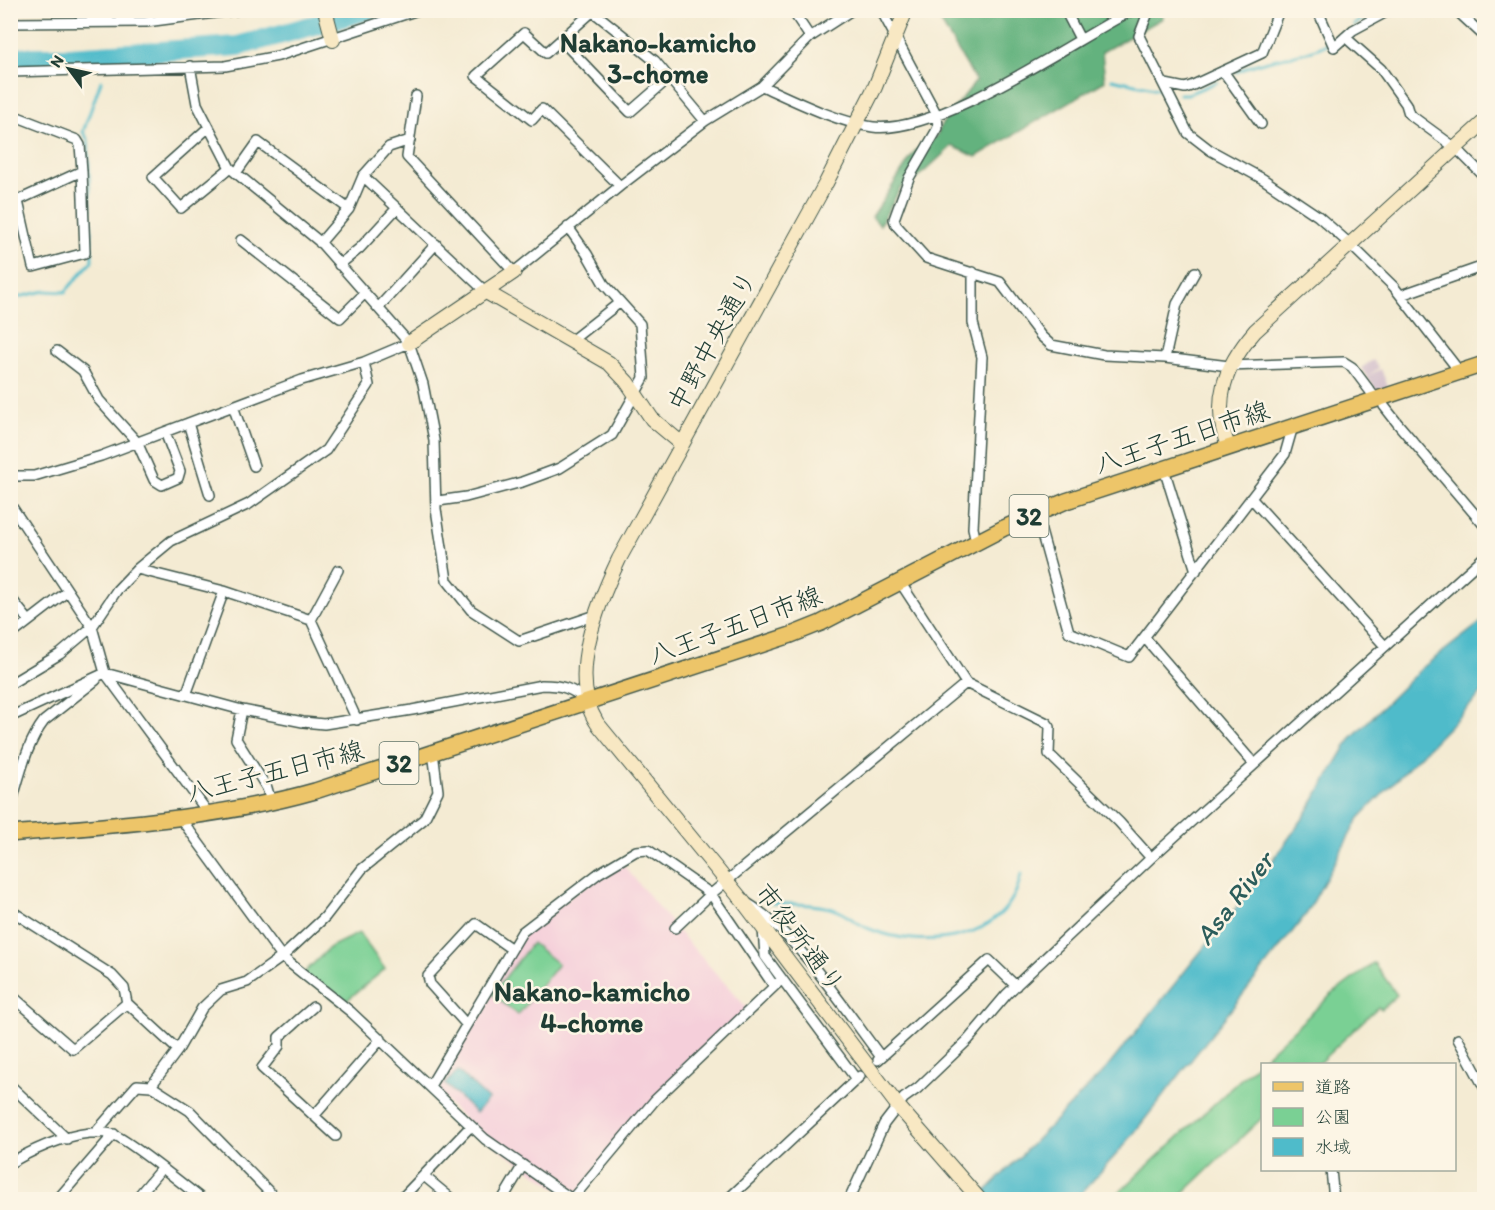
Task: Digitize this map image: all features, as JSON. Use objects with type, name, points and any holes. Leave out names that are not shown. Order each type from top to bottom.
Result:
[{"type":"main road","name":"八王子五日市線","points":[[10,834],[181,819],[271,802],[433,752],[804,630],[1036,513],[1228,447],[1485,364]]},
{"type":"street","points":[[10,23],[146,22],[238,10]]},
{"type":"street","points":[[324,10],[332,39]]},
{"type":"street","points":[[10,72],[225,66],[255,61],[332,39],[418,10]]},
{"type":"street","points":[[792,10],[810,37]]},
{"type":"street","points":[[10,476],[34,476],[137,442],[302,380],[364,362],[409,343],[514,272],[620,186],[705,122],[762,86],[810,37],[852,10]]},
{"type":"street","points":[[881,10],[937,116],[938,128],[909,178],[894,219],[896,225],[926,258],[1000,282],[1041,336],[1051,345],[1104,355],[1165,358],[1229,366],[1344,362],[1352,367],[1379,398],[1398,424],[1485,525]]},
{"type":"street","name":"中野中央通り","points":[[587,701],[585,670],[596,615],[619,559],[802,228],[857,122],[896,39],[906,10]]},
{"type":"street","points":[[1065,10],[1080,39]]},
{"type":"street","points":[[762,86],[808,107],[872,127],[891,128],[937,116],[1034,68],[1133,10]]},
{"type":"street","points":[[1149,10],[1139,36],[1188,132],[1196,140],[1272,185],[1318,216],[1351,244],[1401,295],[1460,372]]},
{"type":"street","points":[[1318,11],[1334,47],[1345,37],[1390,10]]},
{"type":"street","points":[[1456,10],[1485,36]]},
{"type":"street","points":[[620,186],[542,109],[532,120],[476,76],[524,33],[546,53],[591,11],[655,61],[705,122]]},
{"type":"street","points":[[1165,84],[1185,88],[1262,52],[1278,13]]},
{"type":"street","points":[[1345,37],[1381,69],[1406,104],[1409,114],[1457,149],[1485,177]]},
{"type":"street","points":[[561,40],[630,112],[669,78]]},
{"type":"street","points":[[190,66],[197,104],[233,171],[320,243],[409,343],[423,384],[434,440],[438,501],[436,509],[447,580],[471,610],[519,641],[596,615]]},
{"type":"street","points":[[1223,71],[1261,124]]},
{"type":"street","points":[[416,96],[407,157],[514,272]]},
{"type":"street","points":[[10,114],[76,140],[80,144],[85,253],[33,267],[10,191]]},
{"type":"street","points":[[1228,447],[1220,414],[1229,366],[1255,331],[1485,122]]},
{"type":"street","points":[[208,127],[153,177],[180,208],[233,171],[258,142],[348,209]]},
{"type":"street","points":[[320,243],[348,209],[363,176],[389,147],[410,140]]},
{"type":"street","points":[[14,203],[82,171]]},
{"type":"street","points":[[363,176],[486,292],[609,363],[652,419],[682,444]]},
{"type":"street","points":[[339,265],[360,248],[397,208]]},
{"type":"street","points":[[438,501],[466,497],[522,482],[560,468],[612,435],[644,378],[643,334],[640,324],[619,303],[568,227]]},
{"type":"street","points":[[241,240],[340,318],[365,293]]},
{"type":"street","points":[[379,307],[436,244]]},
{"type":"street","points":[[1401,295],[1485,266]]},
{"type":"street","points":[[973,272],[973,323],[982,357],[973,528],[975,542]]},
{"type":"street","points":[[1165,358],[1177,304],[1195,272]]},
{"type":"street","points":[[572,340],[619,303]]},
{"type":"street","points":[[57,351],[83,371],[99,400],[137,442],[154,480],[162,485],[178,478],[180,471],[165,432]]},
{"type":"street","points":[[10,684],[60,654],[92,627],[117,590],[138,568],[171,541],[249,504],[326,450],[369,385],[364,362]]},
{"type":"street","points":[[233,406],[254,466]]},
{"type":"street","points":[[188,423],[210,495]]},
{"type":"street","points":[[1036,513],[1069,632],[1129,657],[1285,454],[1293,426]]},
{"type":"street","points":[[1164,469],[1196,571]]},
{"type":"street","points":[[1251,498],[1384,645]]},
{"type":"street","points":[[10,504],[92,627],[105,673],[209,814]]},
{"type":"street","points":[[10,524],[19,517]]},
{"type":"street","points":[[849,1200],[863,1175],[880,1132],[900,1108],[988,1020],[1016,986],[1151,858],[1384,645],[1485,557]]},
{"type":"street","points":[[138,568],[224,591],[311,620],[357,720]]},
{"type":"street","points":[[311,620],[338,570]]},
{"type":"street","points":[[900,582],[966,683],[1047,723],[1050,727],[1049,754],[1119,822],[1151,858]]},
{"type":"street","points":[[11,635],[68,591]]},
{"type":"street","points":[[186,695],[224,591]]},
{"type":"street","points":[[10,597],[29,621]]},
{"type":"street","points":[[1145,638],[1254,764]]},
{"type":"street","points":[[10,807],[29,746],[39,728],[105,673]]},
{"type":"street","points":[[10,717],[105,673],[242,710],[324,724],[357,720],[542,685],[559,685],[574,689],[587,701]]},
{"type":"street","points":[[675,928],[711,894],[966,683]]},
{"type":"street","name":"市役所通り","points":[[587,701],[597,723],[742,900],[900,1108],[980,1200]]},
{"type":"street","points":[[242,710],[236,739],[267,788],[271,802]]},
{"type":"street","points":[[151,1086],[178,1050],[202,1008],[221,990],[247,982],[282,957],[325,917],[362,869],[424,819],[438,791],[433,752]]},
{"type":"street","points":[[181,819],[282,957],[381,1039],[485,1139],[572,1199],[656,1100],[777,983]]},
{"type":"street","points":[[430,1086],[510,948],[522,932],[599,873],[636,851],[648,850],[711,894],[777,983],[858,1077],[727,1200]]},
{"type":"street","points":[[742,900],[762,912],[789,937],[880,1058],[989,960],[1016,986]]},
{"type":"street","points":[[10,910],[112,975],[124,988],[127,1002],[178,1050]]},
{"type":"street","points":[[466,1024],[430,984],[428,976],[476,924],[510,948]]},
{"type":"street","points":[[763,929],[765,956],[777,983]]},
{"type":"street","points":[[10,994],[73,1049],[127,1002]]},
{"type":"street","points":[[313,1007],[279,1037],[279,1046],[262,1068],[336,1136]]},
{"type":"street","points":[[314,1116],[381,1039]]},
{"type":"street","points":[[1458,1039],[1485,1088]]},
{"type":"street","points":[[10,1085],[67,1139]]},
{"type":"street","points":[[95,1133],[137,1085],[151,1086],[190,1111],[277,1200]]},
{"type":"street","points":[[400,1200],[471,1126]]},
{"type":"street","points":[[10,1163],[41,1145],[95,1133],[114,1134],[203,1200]]},
{"type":"street","points":[[57,1200],[114,1134]]},
{"type":"street","points":[[502,1200],[523,1165]]},
{"type":"street","points":[[135,1200],[161,1169]]},
{"type":"street","points":[[1331,1171],[1334,1200]]},
{"type":"street","points":[[424,1176],[453,1200]]},
{"type":"shaded area","points":[[1373,360],[1379,368],[1367,376],[1381,369],[1388,387],[1376,391],[1361,368]]},
{"type":"shaded area","points":[[620,861],[678,931],[748,1009],[655,1100],[572,1199],[485,1139],[430,1086],[522,932]]},
{"type":"green space","points":[[934,11],[1162,11],[1163,18],[1102,52],[1105,81],[976,157],[952,146],[924,172],[900,189],[880,225],[872,217],[915,151],[937,136],[942,124],[976,81]]},
{"type":"green space","points":[[359,933],[385,969],[341,1005],[303,974],[330,947]]},
{"type":"green space","points":[[532,943],[558,964],[518,1015],[492,994]]},
{"type":"green space","points":[[1374,963],[1397,995],[1382,1009],[1378,1007],[1319,1063],[1261,1063],[1261,1119],[1177,1199],[1112,1199],[1331,995]]},
{"type":"water","points":[[1484,620],[1484,691],[1359,818],[1307,913],[1123,1147],[1076,1199],[977,1200],[1106,1069],[1260,878],[1304,817],[1351,738],[1422,668]]},
{"type":"water","points":[[458,1071],[488,1099],[476,1113],[445,1084]]},
{"type":"waterway","points":[[10,57],[69,57],[238,46],[369,10]]},
{"type":"waterway","points":[[1354,25],[1375,10]]},
{"type":"waterway","points":[[1237,72],[1250,66],[1315,49],[1342,34]]},
{"type":"waterway","points":[[1112,79],[1163,90]]},
{"type":"waterway","points":[[10,299],[45,291],[65,292],[92,261],[88,140],[83,132],[101,81]]},
{"type":"waterway","points":[[1180,94],[1188,94],[1217,82]]},
{"type":"waterway","points":[[772,903],[829,908],[867,928],[889,935],[913,939],[937,939],[960,936],[982,927],[1000,915],[1013,897],[1021,874]]},
{"type":"district","name":"Nakano-kamicho 3-chome","points":[[658,58]]},
{"type":"district","name":"Nakano-kamicho 4-chome","points":[[592,1006]]},
{"type":"water label","name":"Asa River","points":[[1234,898]]}]
